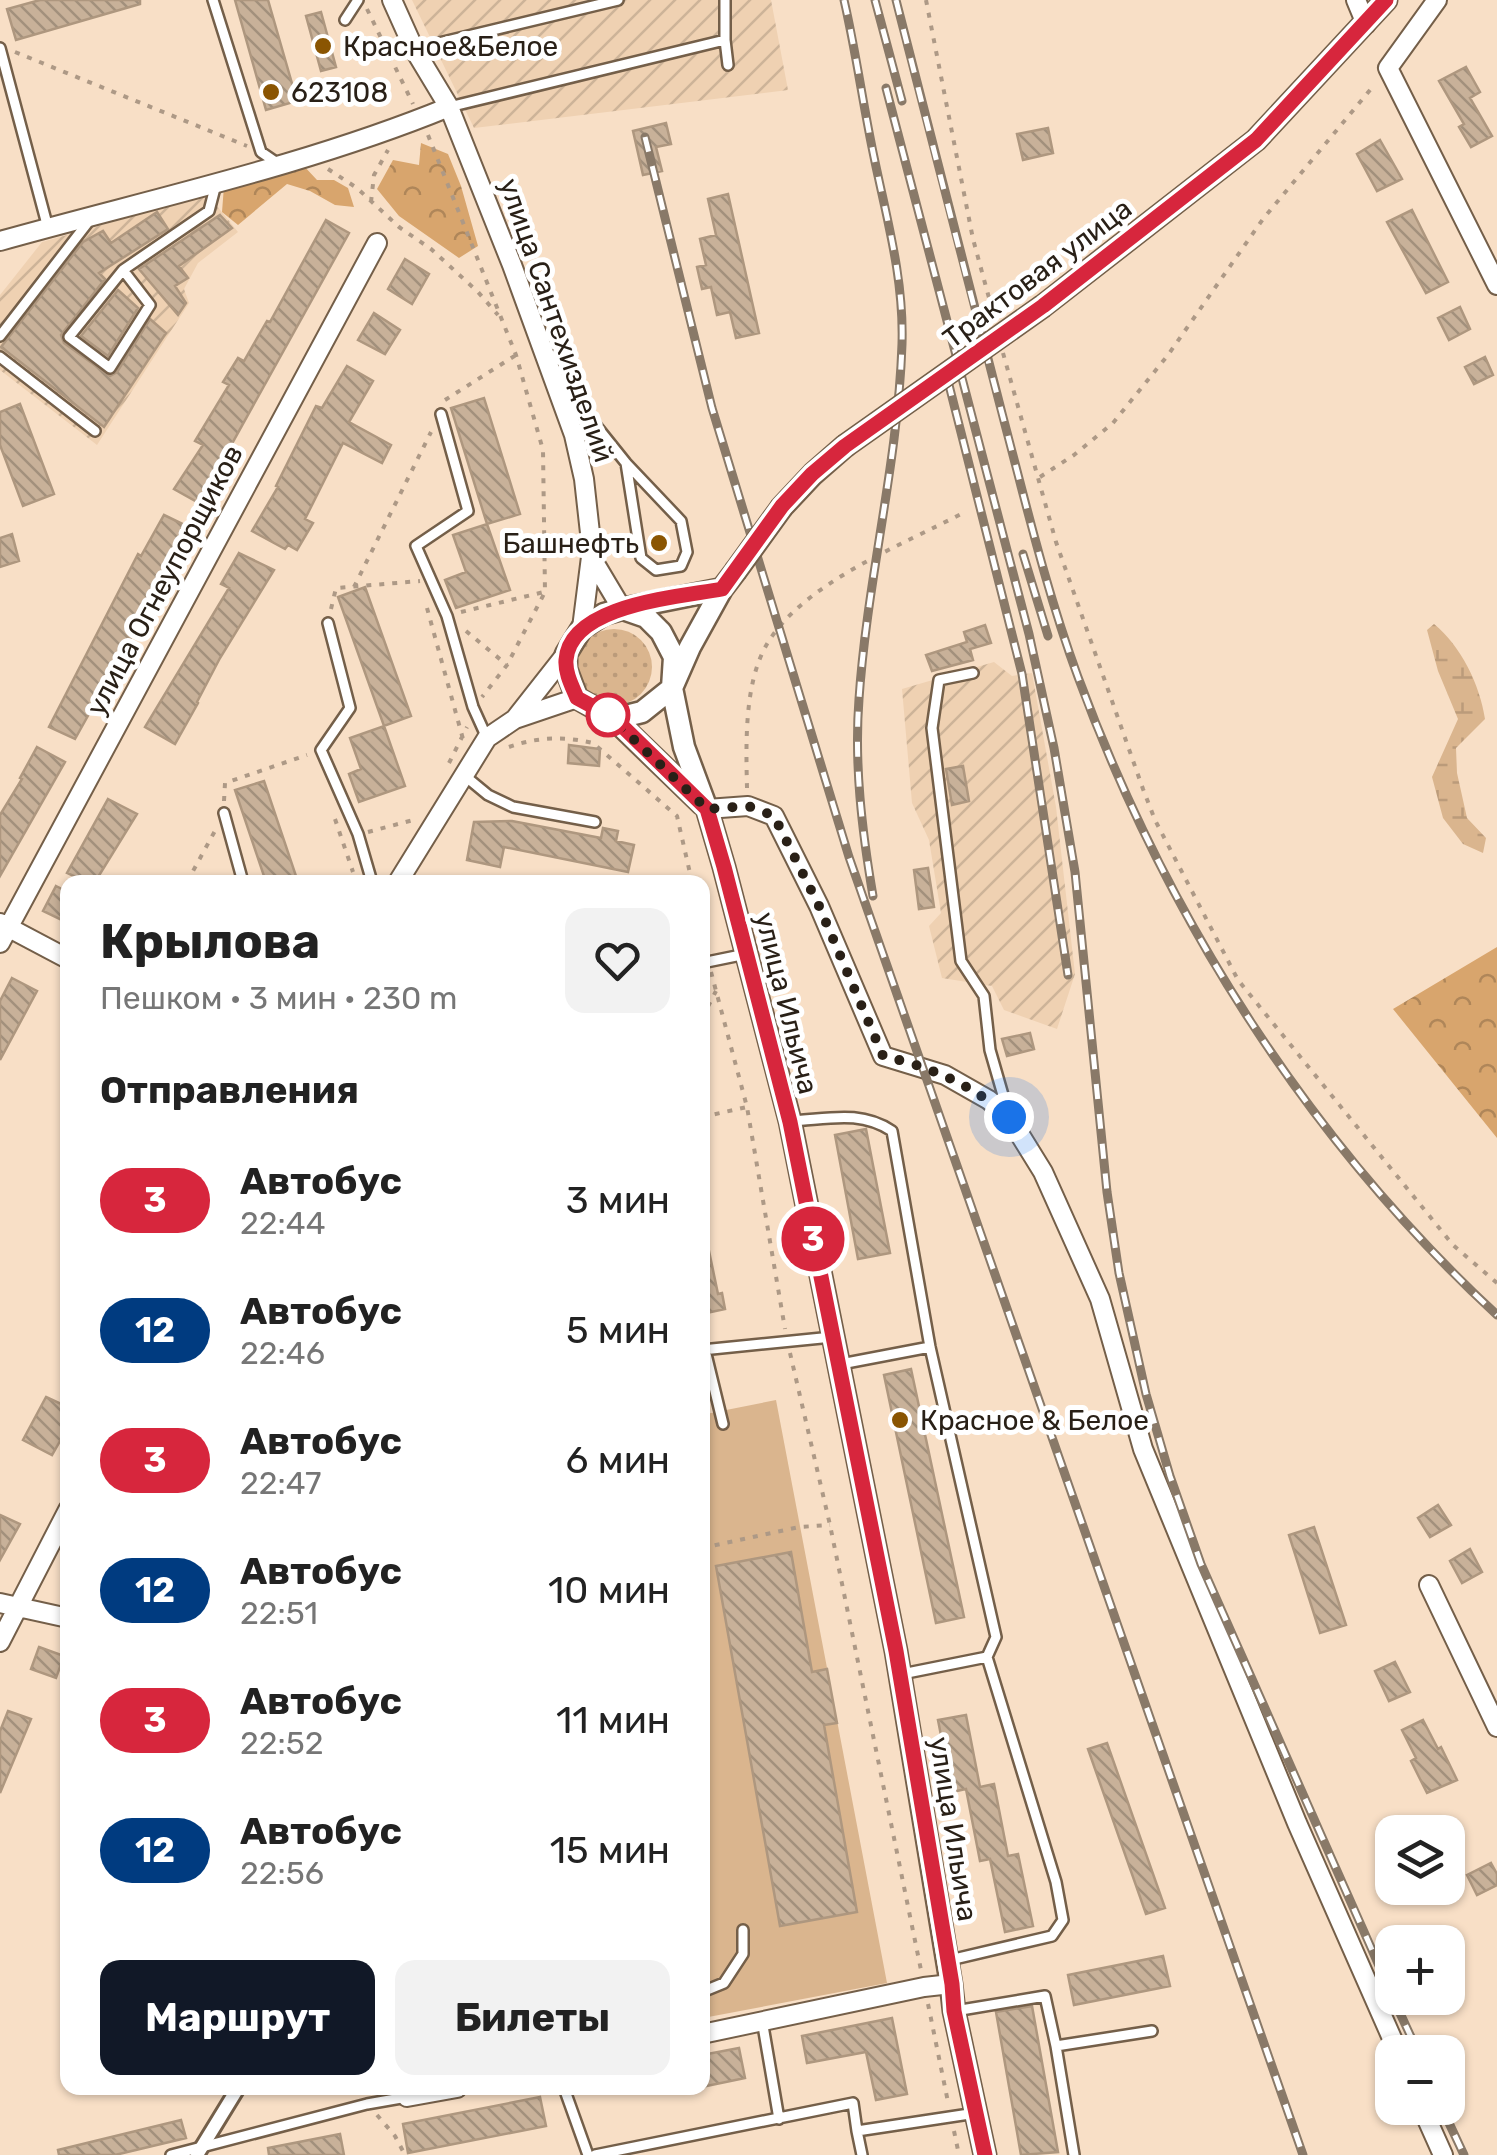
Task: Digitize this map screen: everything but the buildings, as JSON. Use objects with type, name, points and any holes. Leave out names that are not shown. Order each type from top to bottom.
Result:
[{"type":"street","name":"улица Сантехизделий","points":[[392,0],[414,49],[449,107],[574,435],[584,479],[590,557],[582,628]]},
{"type":"street","points":[[1356,0],[1366,24]]},
{"type":"street","name":"Трактовая улица","points":[[672,688],[728,580],[782,506],[812,474],[845,446],[1043,306],[1256,140],[1386,0]]},
{"type":"street","points":[[1437,0],[1388,68],[1497,284]]},
{"type":"street","points":[[0,240],[298,159],[449,107]]},
{"type":"street","name":"улица Огнеупорщиков","points":[[3,931],[377,243]]},
{"type":"street","name":"улица Сантехизделий","points":[[590,557],[622,608]]},
{"type":"street","points":[[515,720],[582,628],[622,608],[728,580]]},
{"type":"street","points":[[614,718],[642,712],[672,688],[674,657],[661,632],[646,617],[622,608]]},
{"type":"street","points":[[566,654],[566,669],[577,698],[614,718],[707,809],[748,806],[774,816],[819,906],[883,1056],[955,1080],[989,1100],[1009,1117],[1043,1172],[1100,1298],[1142,1450],[1296,1823],[1390,2035]]},
{"type":"street","name":"улица Ильича","points":[[672,688],[684,746],[707,809],[790,1122],[900,1674],[954,2011],[985,2155]]},
{"type":"street","points":[[402,875],[487,738],[515,720],[577,698]]},
{"type":"street","points":[[3,931],[60,956]]},
{"type":"street","points":[[0,1642],[9,1605],[60,1523]]},
{"type":"street","points":[[1430,1585],[1497,1727]]},
{"type":"street","points":[[9,1605],[60,1616]]},
{"type":"street","points":[[710,2032],[952,1984]]},
{"type":"street","points":[[201,2151],[234,2095]]},
{"type":"street","points":[[1430,2125],[1443,2155]]},
{"type":"lane","points":[[213,0],[261,152],[280,164]]},
{"type":"lane","points":[[345,20],[360,0]]},
{"type":"lane","points":[[414,49],[618,0]]},
{"type":"lane","points":[[725,0],[728,65]]},
{"type":"lane","points":[[449,107],[725,40]]},
{"type":"lane","points":[[0,50],[48,228]]},
{"type":"lane","points":[[123,270],[150,305],[110,368],[69,337],[123,270],[209,211],[216,182]]},
{"type":"lane","points":[[0,336],[94,215]]},
{"type":"lane","points":[[0,357],[95,430]]},
{"type":"lane","points":[[550,368],[626,463],[681,521],[687,552],[681,566],[656,570],[641,558],[626,463]]},
{"type":"lane","points":[[440,414],[468,511],[416,546],[446,616],[473,707],[487,738]]},
{"type":"lane","points":[[328,624],[350,708],[321,750],[358,834],[370,875]]},
{"type":"lane","points":[[973,673],[939,680],[932,728],[961,961],[984,996],[990,1050],[1009,1117]]},
{"type":"lane","points":[[464,776],[488,795],[513,806],[596,822]]},
{"type":"lane","points":[[224,813],[241,875]]},
{"type":"lane","points":[[710,962],[746,954]]},
{"type":"lane","points":[[790,1122],[852,1117],[876,1120],[892,1131],[930,1347],[996,1637],[987,1657],[1056,1882],[1062,1920],[1052,1936],[947,1961]]},
{"type":"lane","points":[[710,1349],[832,1337]]},
{"type":"lane","points":[[838,1364],[930,1347]]},
{"type":"lane","points":[[710,1376],[722,1424]]},
{"type":"lane","points":[[900,1674],[987,1657]]},
{"type":"lane","points":[[710,1989],[724,1983],[743,1954],[742,1930]]},
{"type":"lane","points":[[954,2011],[1046,1996],[1074,2155]]},
{"type":"lane","points":[[762,2020],[779,2119]]},
{"type":"lane","points":[[1056,2046],[1152,2032]]},
{"type":"lane","points":[[171,2155],[201,2151],[396,2095]]},
{"type":"lane","points":[[567,2095],[591,2155],[853,2103],[862,2155]]},
{"type":"lane","points":[[857,2131],[976,2112]]},
{"type":"path","points":[[360,0],[421,119],[516,355],[543,450],[545,592],[507,665],[473,707],[445,771]]},
{"type":"path","points":[[926,0],[973,240],[997,330]]},
{"type":"path","points":[[0,50],[12,51],[261,152]]},
{"type":"path","points":[[1038,478],[1113,423],[1168,354],[1263,219],[1388,68]]},
{"type":"path","points":[[371,202],[374,175],[402,125]]},
{"type":"path","points":[[298,159],[326,168],[356,188],[398,227],[431,249],[502,320]]},
{"type":"path","points":[[1002,348],[1056,542],[1142,789],[1238,980],[1454,1245],[1497,1283]]},
{"type":"path","points":[[354,586],[445,400],[516,355]]},
{"type":"path","points":[[748,806],[749,708],[766,646],[793,614],[829,585],[963,513]]},
{"type":"path","points":[[328,624],[336,588],[429,578]]},
{"type":"path","points":[[446,616],[545,592]]},
{"type":"path","points":[[424,598],[462,738]]},
{"type":"path","points":[[446,616],[507,665]]},
{"type":"path","points":[[593,743],[677,816],[690,875]]},
{"type":"path","points":[[191,875],[224,813],[225,783],[321,750]]},
{"type":"path","points":[[358,834],[418,819],[407,835]]},
{"type":"path","points":[[710,974],[747,1108],[787,1340],[830,1524],[960,2155]]},
{"type":"path","points":[[710,1002],[716,990]]},
{"type":"path","points":[[710,1115],[747,1108]]},
{"type":"path","points":[[710,1546],[830,1524]]},
{"type":"path","points":[[367,2104],[406,2155]]},
{"type":"shaded area","points":[[412,0],[771,0],[788,90],[474,128]]},
{"type":"shaded area","points":[[208,195],[238,232],[198,263],[184,289],[189,303],[97,445],[0,370],[0,295],[42,242]]},
{"type":"shaded area","points":[[994,662],[1012,676],[1032,673],[1056,807],[1075,974],[1057,1029],[1004,1010],[992,986],[942,978],[929,926],[941,913],[929,840],[912,803],[902,689]]},
{"type":"green space","points":[[421,143],[448,154],[461,186],[478,246],[459,258],[399,216],[377,189],[393,160],[419,165]]},
{"type":"green space","points":[[303,165],[317,180],[334,180],[348,188],[354,207],[335,205],[287,184],[238,225],[222,212],[224,186]]},
{"type":"green space","points":[[1434,624],[1461,655],[1474,680],[1485,719],[1456,748],[1467,818],[1486,838],[1483,853],[1463,844],[1443,818],[1432,777],[1458,719],[1438,671],[1427,630]]},
{"type":"green space","points":[[614,629],[641,640],[652,667],[641,694],[614,705],[587,694],[576,667],[587,640]]},
{"type":"green space","points":[[1497,947],[1497,1138],[1393,1009]]},
{"type":"green space","points":[[776,1400],[887,1983],[710,2017],[710,1413]]},
{"type":"railway","points":[[844,0],[894,250],[902,320],[895,433],[863,655],[858,723],[860,798],[873,896]]},
{"type":"railway","points":[[875,0],[902,101]]},
{"type":"railway","points":[[896,0],[1047,581],[1078,677],[1114,766],[1200,939],[1305,1100],[1429,1248],[1497,1315]]},
{"type":"railway","points":[[886,88],[1029,634],[1054,748],[1075,872],[1107,1192],[1119,1273],[1146,1394],[1201,1564],[1375,1957]]},
{"type":"railway","points":[[645,137],[712,408],[849,857],[1303,2155]]},
{"type":"railway","points":[[948,381],[1022,674],[1068,975]]},
{"type":"railway","points":[[1023,554],[1048,636]]},
{"type":"railway","points":[[1401,2015],[1410,2035]]},
{"type":"railway","points":[[1450,2125],[1464,2155]]},
{"type":"bus line","name":"3","points":[[985,2155],[954,2011],[896,1651],[790,1122],[724,867],[707,809],[614,718],[577,698],[566,669],[566,654],[582,628],[604,614],[722,589],[782,506],[812,474],[845,446],[1043,306],[1256,140],[1386,0]]},
{"type":"place","name":"Красное&Белое","points":[[323,46]]},
{"type":"place","name":"623108","points":[[271,92]]},
{"type":"place","name":"Башнефть","points":[[659,543]]},
{"type":"place","name":"Красное & Белое","points":[[900,1420]]},
{"type":"route","points":[[608,715],[707,809],[748,806],[774,816],[819,906],[883,1056],[964,1084],[1009,1117]]}]
